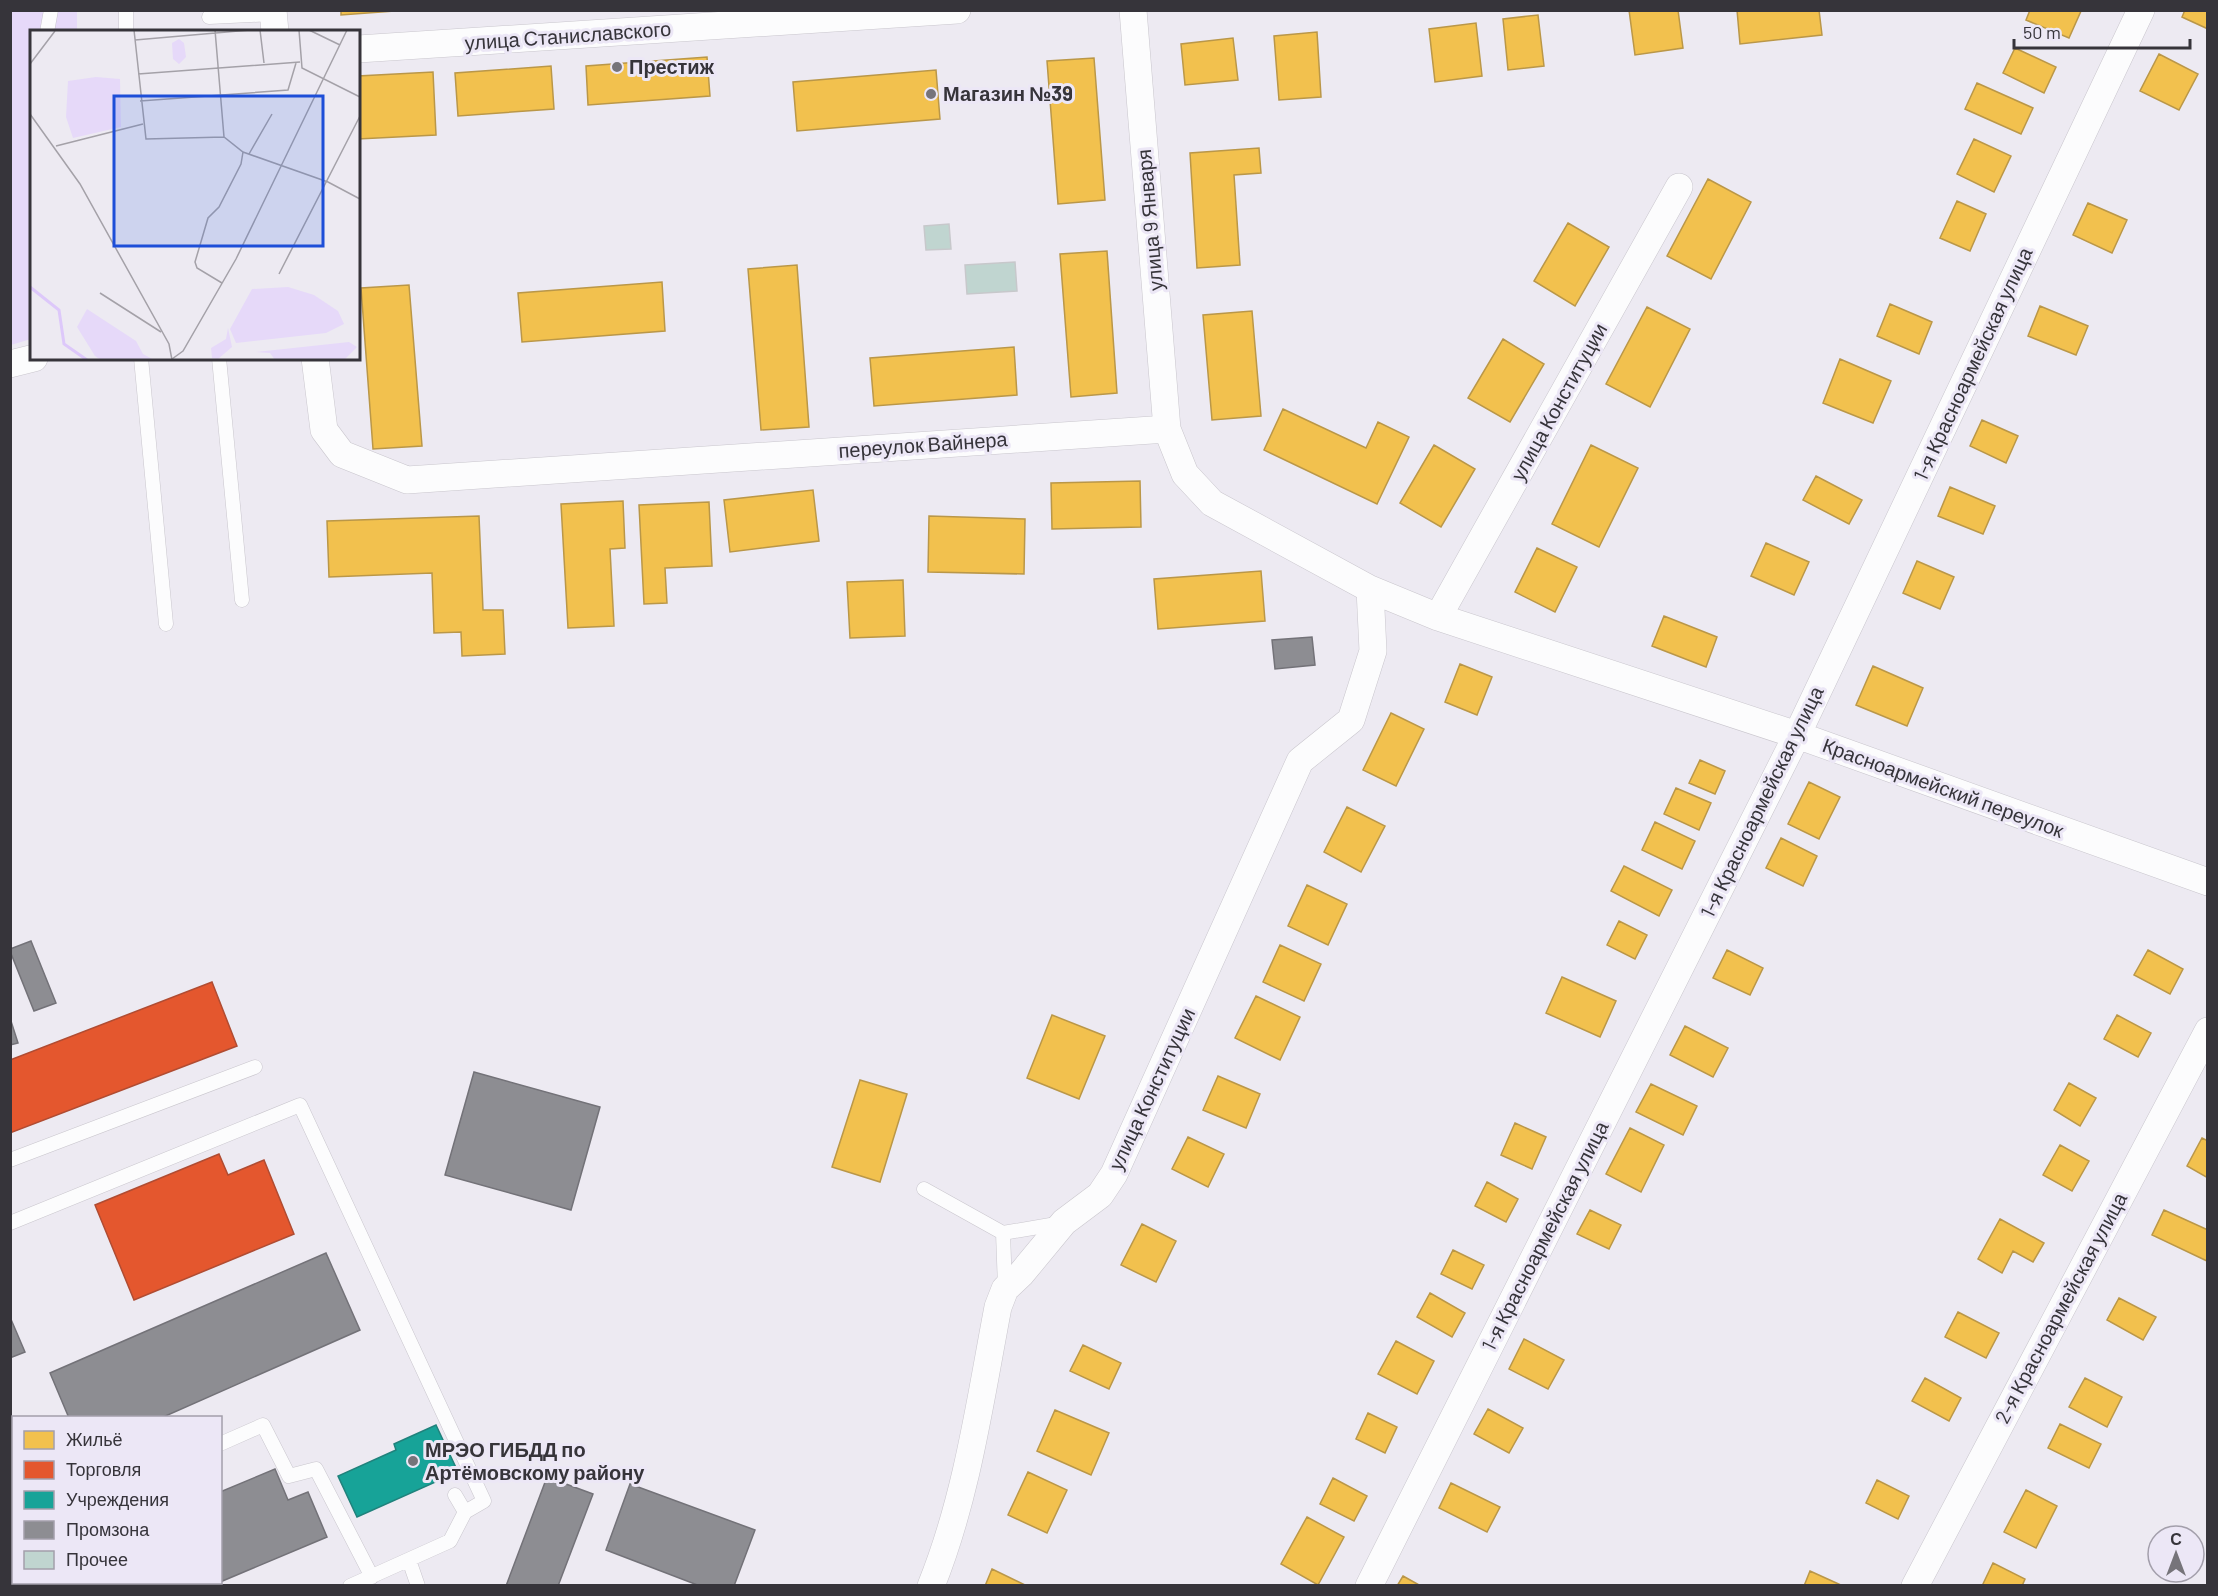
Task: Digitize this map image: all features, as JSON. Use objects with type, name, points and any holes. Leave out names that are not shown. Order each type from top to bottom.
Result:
[{"type":"street","name":"улица Станиславского","points":[[360,49],[957,10]]},
{"type":"street","name":"улица 9 Января","points":[[1134,10],[1167,429]]},
{"type":"street","name":"1-я Красноармейская улица","points":[[1369,1586],[1797,735],[2141,10]]},
{"type":"street","name":"улица Конституции","points":[[1438,617],[1679,187]]},
{"type":"street","points":[[10,364],[30,359]]},
{"type":"street","name":"переулок Вайнера","points":[[315,360],[324,430],[342,454],[407,480],[1167,429]]},
{"type":"street","points":[[1167,429],[1185,474],[1212,504],[1370,589],[1438,617]]},
{"type":"street","name":"улица Конституции","points":[[931,1586],[949,1535],[970,1454],[998,1307],[1005,1289],[1021,1274],[1064,1222],[1100,1195],[1114,1174],[1300,761],[1351,720],[1373,651],[1370,589]]},
{"type":"street","name":"Красноармейский переулок","points":[[1438,617],[1797,735],[2208,882]]},
{"type":"street","name":"2-я Красноармейская улица","points":[[1915,1586],[2208,1032]]},
{"type":"lane","points":[[47,30],[51,10]]},
{"type":"lane","points":[[126,10],[126,30]]},
{"type":"lane","points":[[209,20],[273,19]]},
{"type":"lane","points":[[141,360],[166,624]]},
{"type":"lane","points":[[219,360],[242,600]]},
{"type":"lane","points":[[10,1160],[255,1067]]},
{"type":"lane","points":[[10,1223],[300,1105],[484,1501],[465,1512],[450,1541],[350,1586]]},
{"type":"lane","points":[[924,1189],[1003,1233],[1064,1222]]},
{"type":"lane","points":[[1003,1233],[1005,1289]]},
{"type":"lane","points":[[222,1443],[263,1425],[290,1476],[316,1469],[372,1577]]},
{"type":"lane","points":[[455,1495],[465,1512]]},
{"type":"lane","points":[[409,1560],[418,1586]]},
{"type":"shaded area","points":[[11,11],[77,11],[77,30],[30,30],[30,339],[11,345]]},
{"type":"building: Жильё","points":[[341,10],[394,10],[394,11],[341,15]]},
{"type":"building: Жильё","points":[[1629,10],[1678,10],[1683,48],[1635,55]]},
{"type":"building: Жильё","points":[[1737,10],[1819,10],[1822,35],[1740,44]]},
{"type":"building: Жильё","points":[[2030,10],[2081,11],[2069,38],[2026,20]]},
{"type":"building: Жильё","points":[[2185,10],[2208,10],[2208,29],[2182,17]]},
{"type":"building: Жильё","points":[[1538,15],[1544,66],[1508,70],[1503,19]]},
{"type":"building: Жильё","points":[[1476,23],[1482,76],[1435,82],[1429,29]]},
{"type":"building: Жильё","points":[[1317,32],[1321,97],[1279,100],[1274,36]]},
{"type":"building: Жильё","points":[[1233,38],[1238,80],[1185,85],[1181,44]]},
{"type":"building: Жильё","points":[[2015,48],[2056,67],[2044,93],[2003,73]]},
{"type":"building: Жильё","points":[[2159,54],[2198,74],[2179,110],[2140,91]]},
{"type":"building: Жильё","points":[[707,57],[710,96],[588,105],[586,66]]},
{"type":"building: Жильё","points":[[1094,58],[1105,200],[1058,204],[1047,61]]},
{"type":"building: Жильё","points":[[551,66],[554,109],[458,116],[455,73]]},
{"type":"building: Жильё","points":[[936,70],[940,119],[797,131],[793,82]]},
{"type":"building: Жильё","points":[[433,72],[436,135],[360,139],[360,76]]},
{"type":"building: Жильё","points":[[1977,83],[2033,108],[2021,134],[1965,109]]},
{"type":"building: Жильё","points":[[1974,139],[2011,156],[1994,192],[1957,174]]},
{"type":"building: Жильё","points":[[1259,148],[1261,173],[1234,175],[1240,265],[1197,268],[1190,153]]},
{"type":"building: Жильё","points":[[1708,179],[1751,202],[1711,279],[1667,256]]},
{"type":"building: Жильё","points":[[1957,201],[1986,214],[1970,251],[1940,238]]},
{"type":"building: Жильё","points":[[2088,203],[2127,220],[2112,253],[2073,235]]},
{"type":"building: Жильё","points":[[1568,223],[1609,247],[1575,306],[1534,281]]},
{"type":"building: Жильё","points":[[1107,251],[1117,393],[1071,397],[1060,254]]},
{"type":"building: Жильё","points":[[797,265],[809,427],[761,430],[748,269]]},
{"type":"building: Жильё","points":[[662,282],[665,331],[522,342],[518,293]]},
{"type":"building: Жильё","points":[[409,285],[422,446],[373,449],[361,288]]},
{"type":"building: Жильё","points":[[1890,304],[1932,322],[1919,354],[1877,336]]},
{"type":"building: Жильё","points":[[2040,306],[2088,326],[2076,355],[2028,336]]},
{"type":"building: Жильё","points":[[1647,307],[1690,329],[1650,407],[1606,384]]},
{"type":"building: Жильё","points":[[1252,311],[1261,416],[1212,420],[1203,315]]},
{"type":"building: Жильё","points":[[1503,339],[1544,364],[1510,422],[1468,398]]},
{"type":"building: Жильё","points":[[1014,347],[1017,395],[874,406],[870,358]]},
{"type":"building: Жильё","points":[[1840,359],[1891,381],[1873,423],[1823,403]]},
{"type":"building: Жильё","points":[[1283,409],[1366,448],[1378,422],[1409,437],[1377,504],[1264,450]]},
{"type":"building: Жильё","points":[[1982,420],[2018,436],[2006,463],[1970,446]]},
{"type":"building: Жильё","points":[[1434,445],[1475,469],[1441,527],[1400,503]]},
{"type":"building: Жильё","points":[[1591,445],[1638,468],[1599,547],[1552,524]]},
{"type":"building: Жильё","points":[[1816,476],[1862,500],[1849,524],[1803,500]]},
{"type":"building: Жильё","points":[[1140,481],[1141,527],[1052,529],[1051,483]]},
{"type":"building: Жильё","points":[[1950,487],[1995,506],[1983,534],[1938,516]]},
{"type":"building: Жильё","points":[[813,490],[819,541],[730,552],[724,500]]},
{"type":"building: Жильё","points":[[623,501],[625,548],[610,549],[614,626],[568,628],[561,504]]},
{"type":"building: Жильё","points":[[709,502],[712,566],[665,568],[667,603],[644,604],[639,505]]},
{"type":"building: Жильё","points":[[479,516],[483,610],[503,610],[505,654],[462,656],[461,632],[434,633],[432,573],[329,577],[327,521]]},
{"type":"building: Жильё","points":[[929,516],[1025,519],[1024,574],[928,572]]},
{"type":"building: Жильё","points":[[1766,543],[1809,562],[1794,595],[1751,576]]},
{"type":"building: Жильё","points":[[1537,548],[1577,567],[1555,612],[1515,592]]},
{"type":"building: Жильё","points":[[1917,561],[1954,577],[1940,609],[1903,593]]},
{"type":"building: Жильё","points":[[1261,571],[1265,621],[1158,629],[1154,579]]},
{"type":"building: Жильё","points":[[903,580],[905,636],[850,638],[847,582]]},
{"type":"building: Жильё","points":[[1664,616],[1717,637],[1706,667],[1652,646]]},
{"type":"building: Жильё","points":[[1460,664],[1492,677],[1477,715],[1445,702]]},
{"type":"building: Жильё","points":[[1873,666],[1923,688],[1907,726],[1856,705]]},
{"type":"building: Жильё","points":[[1391,713],[1424,729],[1396,786],[1363,770]]},
{"type":"building: Жильё","points":[[1700,760],[1725,771],[1715,794],[1689,783]]},
{"type":"building: Жильё","points":[[1809,782],[1840,797],[1819,839],[1788,824]]},
{"type":"building: Жильё","points":[[1676,788],[1711,803],[1699,830],[1664,814]]},
{"type":"building: Жильё","points":[[1347,807],[1385,826],[1361,872],[1324,852]]},
{"type":"building: Жильё","points":[[1655,822],[1695,841],[1682,869],[1642,850]]},
{"type":"building: Жильё","points":[[1781,838],[1817,856],[1803,886],[1766,868]]},
{"type":"building: Жильё","points":[[1624,866],[1672,890],[1659,916],[1611,891]]},
{"type":"building: Жильё","points":[[1307,885],[1347,904],[1328,945],[1288,926]]},
{"type":"building: Жильё","points":[[1619,921],[1647,935],[1635,959],[1607,945]]},
{"type":"building: Жильё","points":[[1280,945],[1321,964],[1304,1001],[1263,982]]},
{"type":"building: Жильё","points":[[1727,950],[1763,968],[1750,995],[1713,978]]},
{"type":"building: Жильё","points":[[2148,950],[2183,969],[2170,994],[2134,975]]},
{"type":"building: Жильё","points":[[1562,977],[1616,1001],[1600,1037],[1546,1013]]},
{"type":"building: Жильё","points":[[1256,996],[1300,1017],[1280,1060],[1235,1038]]},
{"type":"building: Жильё","points":[[1052,1015],[1105,1036],[1079,1099],[1027,1078]]},
{"type":"building: Жильё","points":[[2117,1015],[2151,1033],[2138,1057],[2104,1039]]},
{"type":"building: Жильё","points":[[1685,1026],[1728,1048],[1713,1077],[1670,1055]]},
{"type":"building: Жильё","points":[[1218,1076],[1260,1094],[1246,1128],[1203,1110]]},
{"type":"building: Жильё","points":[[860,1080],[907,1094],[880,1182],[832,1167]]},
{"type":"building: Жильё","points":[[2069,1083],[2096,1098],[2080,1126],[2054,1110]]},
{"type":"building: Жильё","points":[[1651,1084],[1697,1106],[1683,1135],[1636,1112]]},
{"type":"building: Жильё","points":[[1515,1123],[1546,1137],[1532,1169],[1501,1155]]},
{"type":"building: Жильё","points":[[1630,1128],[1664,1145],[1641,1192],[1606,1174]]},
{"type":"building: Жильё","points":[[1188,1137],[1224,1154],[1208,1187],[1172,1169]]},
{"type":"building: Жильё","points":[[2202,1138],[2208,1141],[2208,1178],[2187,1166]]},
{"type":"building: Жильё","points":[[2060,1145],[2089,1161],[2072,1191],[2043,1175]]},
{"type":"building: Жильё","points":[[1487,1182],[1518,1199],[1506,1222],[1475,1206]]},
{"type":"building: Жильё","points":[[1590,1210],[1621,1225],[1609,1249],[1577,1234]]},
{"type":"building: Жильё","points":[[2164,1210],[2208,1230],[2207,1261],[2152,1235]]},
{"type":"building: Жильё","points":[[2000,1219],[2044,1243],[2033,1262],[2013,1251],[2002,1273],[1978,1259]]},
{"type":"building: Жильё","points":[[1142,1224],[1176,1241],[1156,1282],[1121,1265]]},
{"type":"building: Жильё","points":[[1453,1250],[1484,1265],[1472,1289],[1441,1274]]},
{"type":"building: Жильё","points":[[1430,1293],[1465,1313],[1452,1337],[1417,1317]]},
{"type":"building: Жильё","points":[[2119,1298],[2156,1317],[2143,1340],[2107,1320]]},
{"type":"building: Жильё","points":[[1958,1312],[1999,1333],[1986,1358],[1945,1337]]},
{"type":"building: Жильё","points":[[1524,1339],[1564,1360],[1548,1389],[1509,1369]]},
{"type":"building: Жильё","points":[[1396,1341],[1434,1361],[1417,1394],[1378,1374]]},
{"type":"building: Жильё","points":[[1083,1345],[1121,1363],[1109,1389],[1070,1371]]},
{"type":"building: Жильё","points":[[1925,1378],[1961,1398],[1949,1421],[1912,1401]]},
{"type":"building: Жильё","points":[[2085,1378],[2122,1397],[2107,1427],[2069,1407]]},
{"type":"building: Жильё","points":[[1488,1409],[1523,1428],[1509,1453],[1474,1434]]},
{"type":"building: Жильё","points":[[1055,1410],[1109,1433],[1091,1475],[1037,1451]]},
{"type":"building: Жильё","points":[[1368,1413],[1397,1427],[1385,1453],[1356,1439]]},
{"type":"building: Жильё","points":[[2060,1424],[2101,1444],[2089,1468],[2048,1448]]},
{"type":"building: Жильё","points":[[1028,1472],[1067,1490],[1047,1533],[1008,1515]]},
{"type":"building: Жильё","points":[[1333,1478],[1367,1496],[1354,1521],[1320,1504]]},
{"type":"building: Жильё","points":[[1877,1480],[1909,1496],[1898,1519],[1866,1503]]},
{"type":"building: Жильё","points":[[1451,1483],[1500,1507],[1487,1532],[1439,1508]]},
{"type":"building: Жильё","points":[[2026,1490],[2057,1506],[2036,1548],[2004,1532]]},
{"type":"building: Жильё","points":[[1307,1517],[1344,1537],[1318,1585],[1281,1564]]},
{"type":"building: Жильё","points":[[1993,1563],[2025,1579],[2022,1586],[1982,1586]]},
{"type":"building: Жильё","points":[[992,1569],[1027,1586],[985,1586]]},
{"type":"building: Жильё","points":[[1810,1571],[1843,1586],[1804,1586]]},
{"type":"building: Жильё","points":[[1403,1576],[1421,1586],[1397,1586]]},
{"type":"building: Торговля","points":[[212,982],[237,1046],[10,1133],[10,1060]]},
{"type":"building: Торговля","points":[[219,1154],[228,1175],[264,1160],[294,1234],[134,1300],[95,1205]]},
{"type":"building: Учреждения","name":"МРЭО ГИБДД по Артёмовскому району","points":[[436,1425],[458,1472],[357,1517],[338,1476],[396,1450],[394,1444]]},
{"type":"building: Промзона","points":[[1312,637],[1315,665],[1275,669],[1272,640]]},
{"type":"building: Промзона","points":[[31,941],[56,1003],[34,1011],[10,951],[10,949]]},
{"type":"building: Промзона","points":[[10,1018],[18,1043],[10,1045]]},
{"type":"building: Промзона","points":[[474,1072],[600,1107],[571,1210],[445,1175]]},
{"type":"building: Промзона","points":[[326,1253],[360,1330],[166,1416],[68,1416],[50,1373]]},
{"type":"building: Промзона","points":[[10,1317],[25,1352],[10,1358]]},
{"type":"building: Промзона","points":[[275,1469],[288,1500],[308,1492],[327,1537],[222,1581],[222,1491]]},
{"type":"building: Промзона","points":[[547,1477],[593,1494],[558,1586],[506,1586]]},
{"type":"building: Промзона","points":[[630,1484],[755,1530],[734,1586],[700,1586],[606,1550]]},
{"type":"building: Промзона","points":[[82,1584],[138,1584],[139,1586],[83,1586]]},
{"type":"building: Промзона","points":[[155,1584],[216,1584],[213,1586],[156,1586]]},
{"type":"building: Прочее","points":[[949,224],[951,249],[926,250],[924,226]]},
{"type":"building: Прочее","points":[[1015,262],[1017,291],[967,294],[965,265]]},
{"type":"place","name":"Престиж","points":[[617,67]]},
{"type":"place","name":"Магазин №39","points":[[931,94]]},
{"type":"place","name":"МРЭО ГИБДД по Артёмовскому району","points":[[413,1461]]}]
